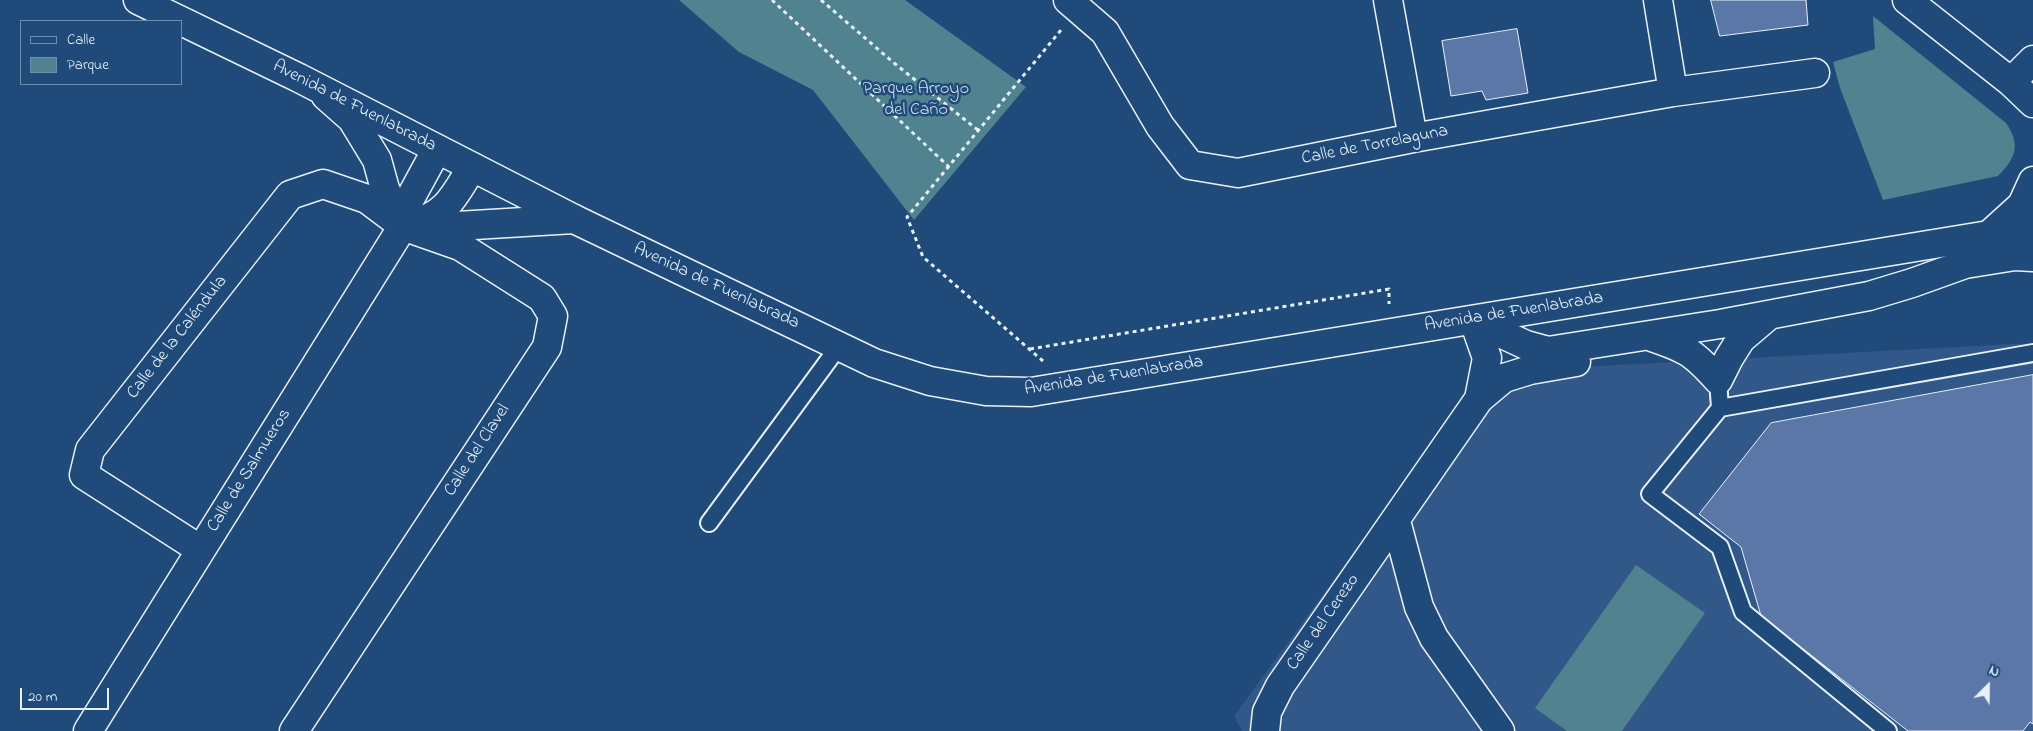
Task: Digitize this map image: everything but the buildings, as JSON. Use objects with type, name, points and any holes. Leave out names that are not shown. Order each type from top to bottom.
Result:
[{"type":"street","name":"Avenida de Fuenlabrada","points":[[138,0],[175,8],[318,88],[574,219],[874,363],[930,380],[986,391],[1031,392],[1072,386],[1390,332],[1474,321],[1924,244],[1989,235],[2033,225]]},
{"type":"street","points":[[1388,0],[1414,138]]},
{"type":"street","points":[[1658,0],[1673,92]]},
{"type":"street","points":[[1907,0],[2012,82],[2033,103]]},
{"type":"street","name":"Calle de Torrelaguna","points":[[1073,4],[1106,32],[1160,126],[1190,165],[1238,174],[1414,138],[1673,92],[1815,73]]},
{"type":"street","points":[[2012,82],[2033,60]]},
{"type":"street","points":[[318,88],[352,120],[377,160],[386,189],[403,226]]},
{"type":"street","name":"Calle de Salmueros","points":[[93,723],[403,226],[406,206],[437,149]]},
{"type":"street","points":[[403,226],[428,220],[449,204],[472,167]]},
{"type":"street","points":[[1989,235],[2022,205],[2033,181]]},
{"type":"street","name":"Calle de la Caléndula","points":[[201,550],[84,475],[90,450],[290,195],[323,184],[367,199],[403,226]]},
{"type":"street","points":[[403,226],[457,226],[574,219]]},
{"type":"street","name":"Calle del Clavel","points":[[294,731],[547,347],[553,316],[542,298],[460,246],[403,226]]},
{"type":"street","name":"Avenida de Fuenlabrada","points":[[1989,235],[2033,248]]},
{"type":"street","points":[[1474,321],[1526,345],[1548,351],[1648,336],[1869,296],[1965,264],[2015,256],[2033,257]]},
{"type":"street","points":[[1648,336],[1683,348],[1698,358],[1718,380],[1741,339],[1769,315]]},
{"type":"street","name":"Calle del Cerezo","points":[[1265,731],[1267,712],[1280,686],[1479,399],[1488,358],[1474,321]]},
{"type":"street","points":[[1479,399],[1504,378],[1530,370],[1592,359],[1609,342]]},
{"type":"street","points":[[1396,521],[1419,607],[1434,638],[1500,731]]},
{"type":"lane","points":[[709,523],[839,346]]},
{"type":"lane","points":[[1888,731],[1743,612],[1720,547],[1650,494],[1720,408],[2033,354]]},
{"type":"lane","points":[[1718,380],[1720,408]]},
{"type":"path","points":[[772,0],[949,167]]},
{"type":"path","points":[[821,0],[894,64],[979,131]]},
{"type":"path","points":[[1072,386],[923,257],[907,217],[979,131],[1073,4]]},
{"type":"path","points":[[1030,349],[1389,289],[1390,332]]},
{"type":"shaded area","points":[[2033,343],[2033,731],[1242,731],[1234,716],[1486,372]]},
{"type":"green space","name":"Parque Arroyo del Caño","points":[[679,0],[905,0],[1026,87],[914,220],[813,90],[739,52]]},
{"type":"green space","points":[[1873,16],[2006,123],[2014,138],[2015,145],[2009,163],[1998,176],[1883,200],[1840,88],[1833,62],[1875,49]]},
{"type":"green space","points":[[1636,565],[1705,613],[1622,731],[1567,731],[1535,708]]}]
